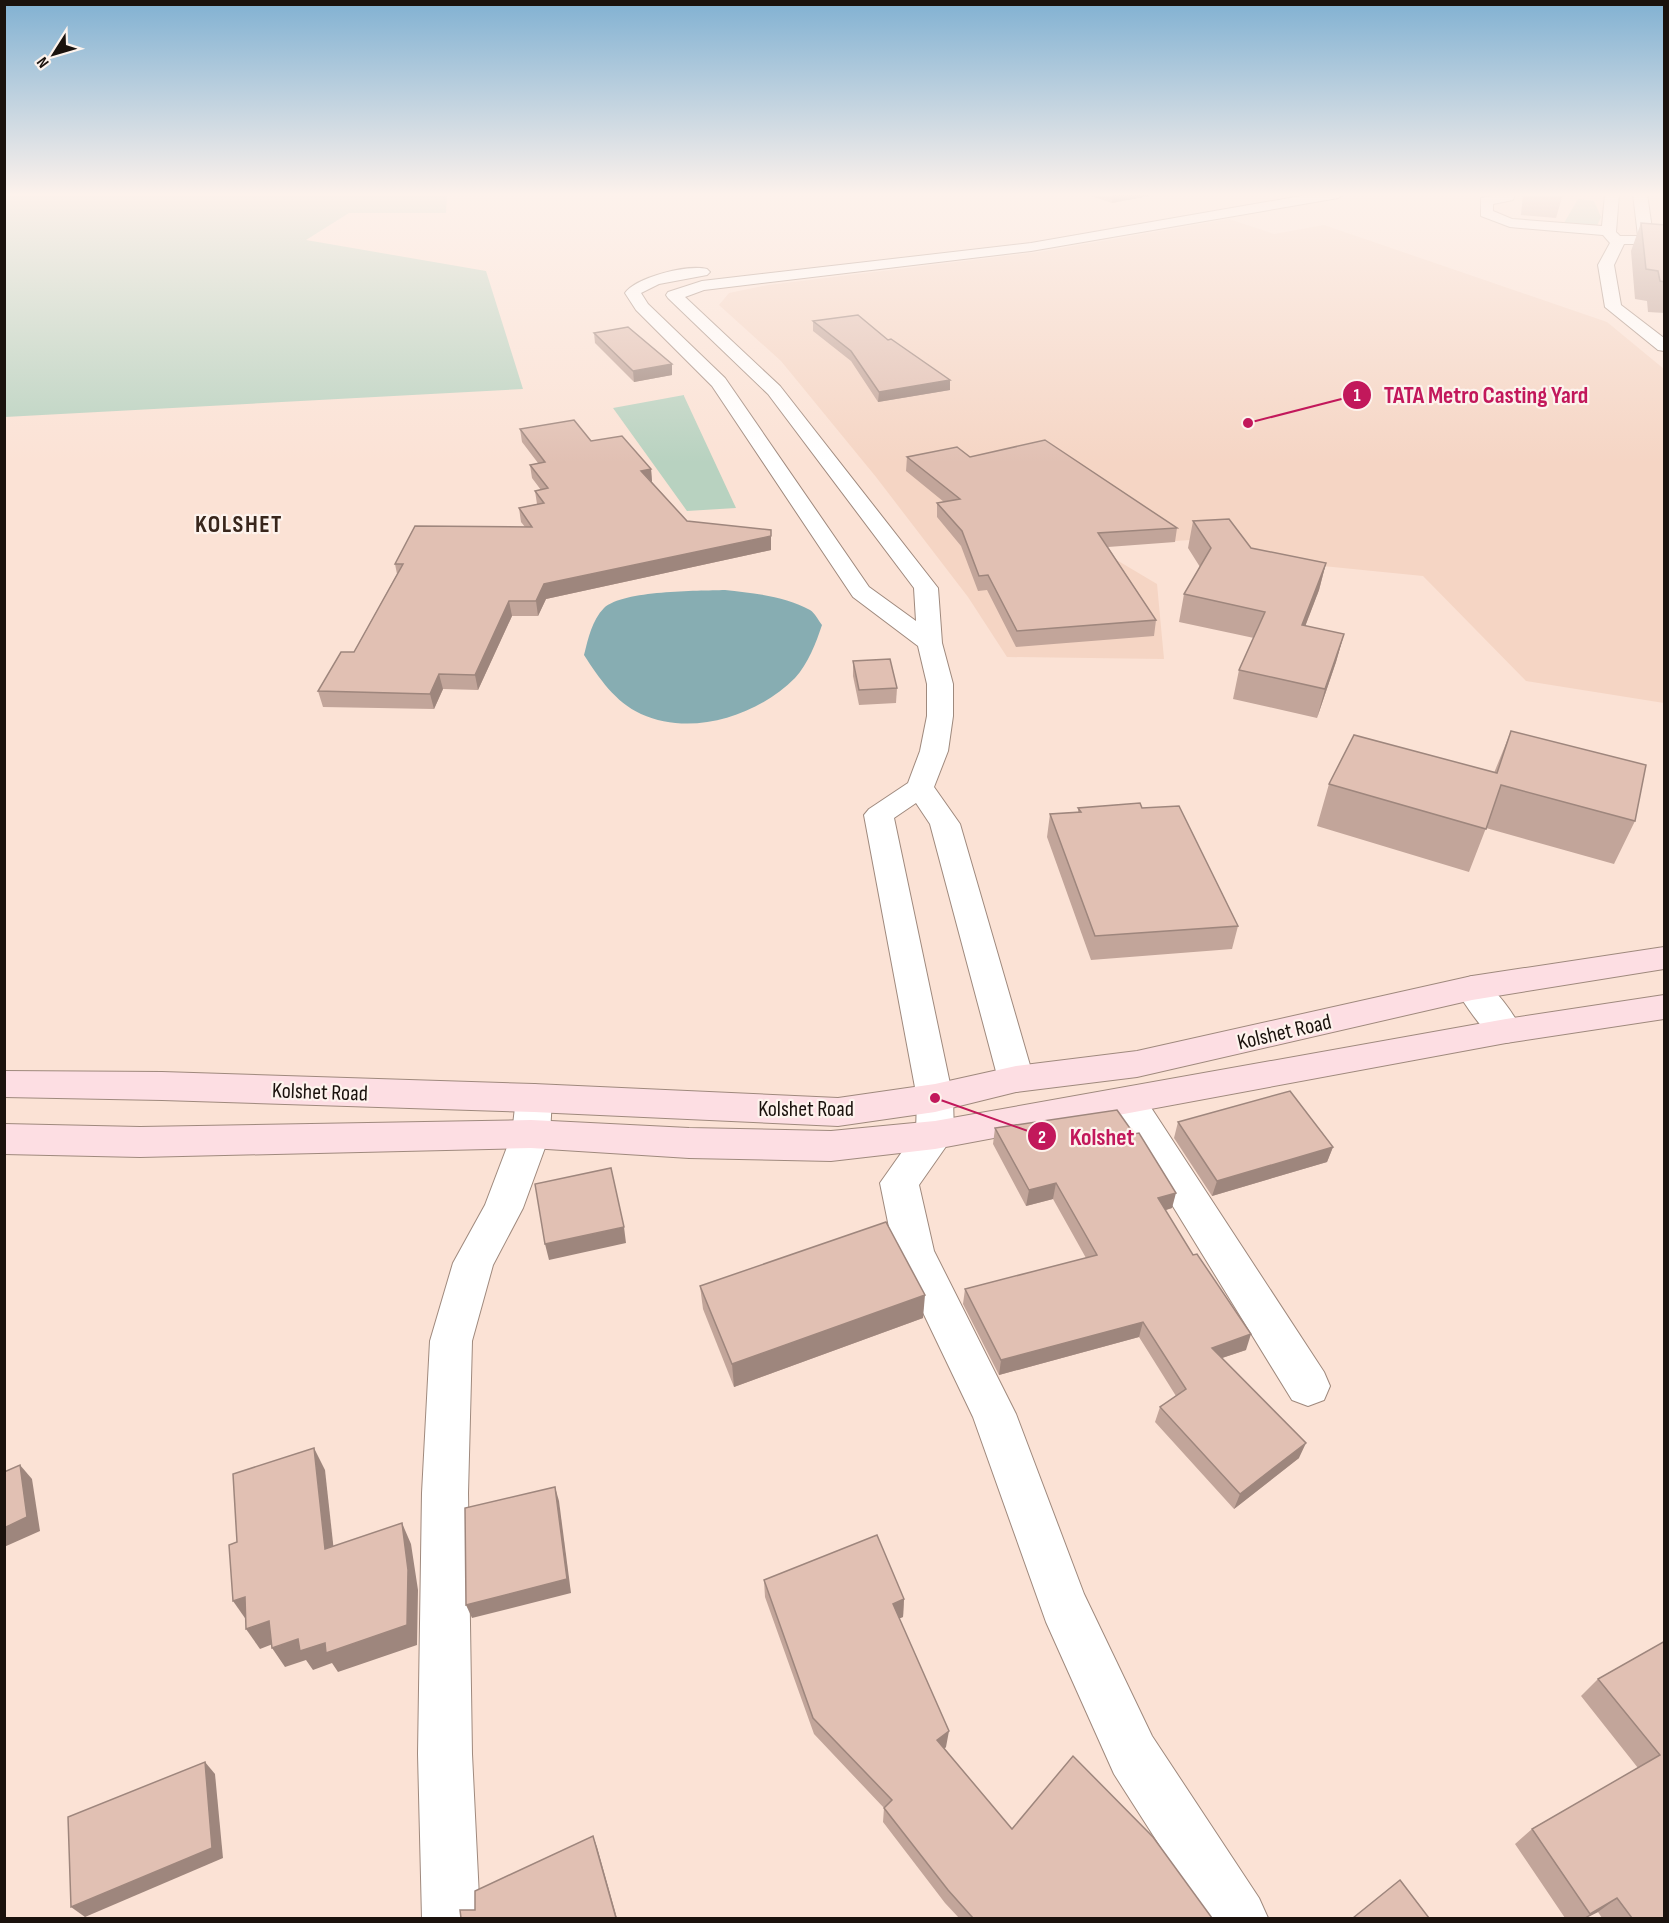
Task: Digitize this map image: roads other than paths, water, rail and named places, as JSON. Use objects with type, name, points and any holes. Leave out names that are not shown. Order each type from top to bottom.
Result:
[{"type":"street","points":[[646,284],[637,286],[633,293],[642,307],[719,382],[861,592],[930,643]]},
{"type":"street","points":[[674,295],[702,286],[721,284]]},
{"type":"street","points":[[1609,284],[1613,307],[1665,346]]},
{"type":"street","points":[[637,286],[674,295],[774,390],[926,588],[930,643],[940,684],[940,716],[934,751],[920,787],[879,815],[935,1117],[899,1183],[914,1252],[994,1414],[1064,1605],[1133,1755],[1239,1918]]},
{"type":"street","points":[[1613,307],[1644,312]]},
{"type":"street","points":[[710,374],[750,368]]},
{"type":"street","points":[[920,787],[945,824],[1016,1079]]},
{"type":"street","name":"Kolshet Road","points":[[4,1084],[162,1086],[533,1116],[689,1143],[831,1146],[935,1117],[1016,1079],[1137,1064],[1472,988],[1665,958]]},
{"type":"street","points":[[1472,988],[1506,1031]]},
{"type":"street","name":"Kolshet Road","points":[[935,1117],[1132,1101],[1506,1031],[1665,1007]]},
{"type":"street","points":[[1132,1101],[1131,1107],[1308,1386]]},
{"type":"street","points":[[451,1918],[445,1754],[445,1493],[451,1341],[473,1263],[503,1208],[533,1116]]},
{"type":"street","name":"Kolshet Road","points":[[4,1139],[140,1142],[533,1116]]},
{"type":"water","points":[[725,590],[790,601],[812,611],[822,625],[808,660],[795,678],[762,703],[743,712],[702,723],[661,721],[641,714],[615,696],[584,655],[596,618],[604,608],[614,602],[644,595],[680,591]]},
{"type":"place","name":"TATA Metro Casting Yard","points":[[1248,423]]},
{"type":"place","name":"Kolshet","points":[[935,1098]]},
{"type":"district","name":"KOLSHET","points":[[239,524]]}]
